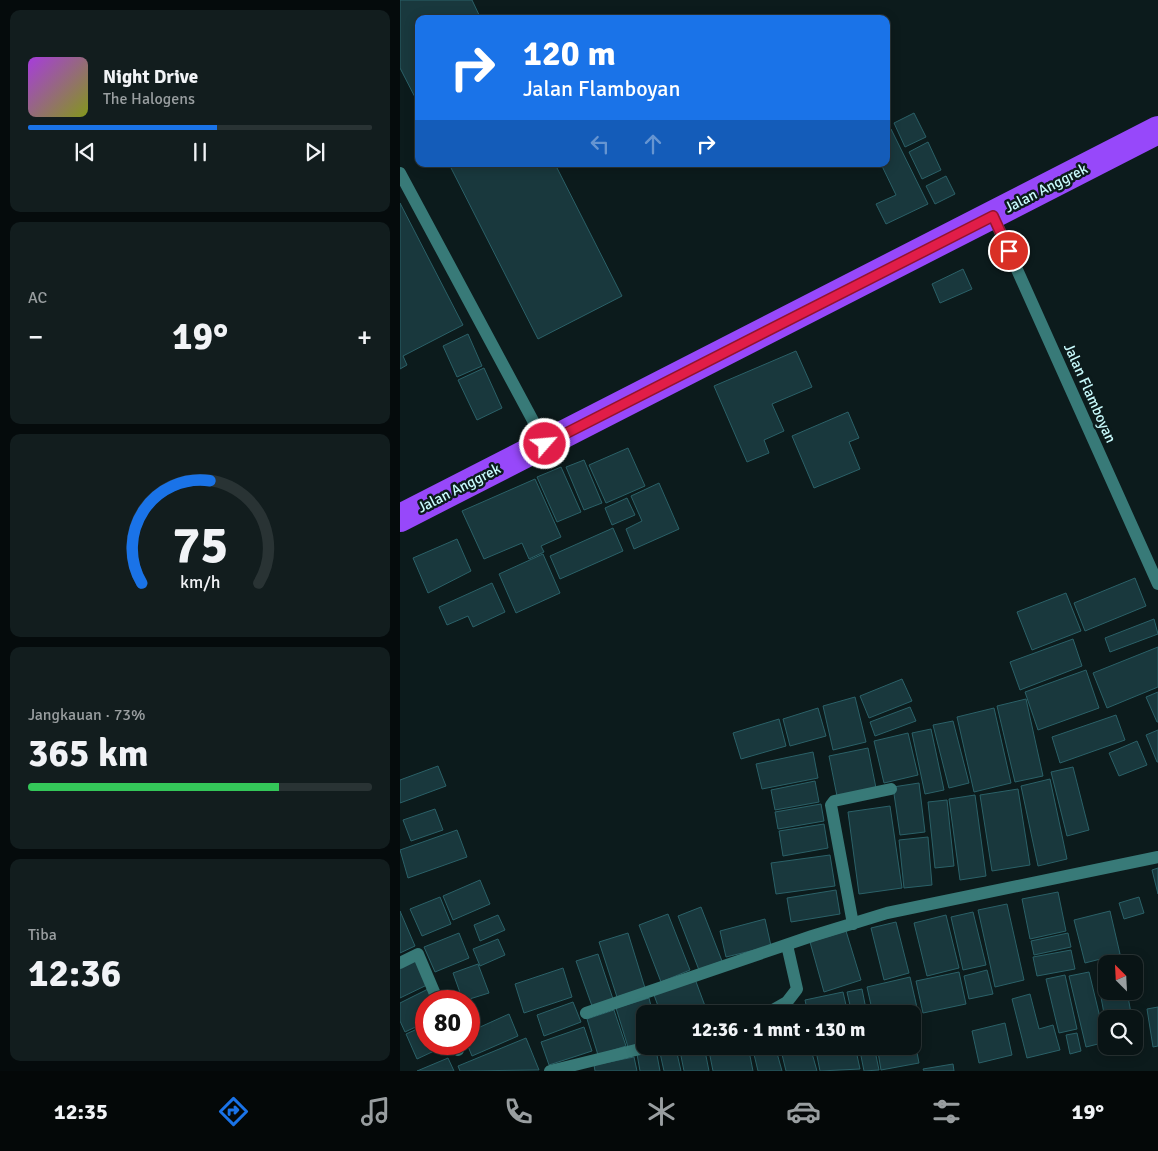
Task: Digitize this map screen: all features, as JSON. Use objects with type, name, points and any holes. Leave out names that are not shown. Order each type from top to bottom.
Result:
[{"type":"highway","name":"Jalan Anggrek","points":[[400,518],[1158,130]]},
{"type":"street","points":[[400,173],[545,444]]},
{"type":"street","name":"Jalan Flamboyan","points":[[993,216],[1158,584]]},
{"type":"street","points":[[853,924],[831,806],[834,801],[891,789]]},
{"type":"street","points":[[586,1013],[887,913],[1158,857]]},
{"type":"street","points":[[782,1005],[787,1002],[797,989],[787,945]]},
{"type":"street","points":[[400,963],[418,954],[433,990]]},
{"type":"street","points":[[550,1071],[636,1050]]},
{"type":"building","points":[[400,0],[472,0],[479,15],[415,15],[415,97],[400,68]]},
{"type":"building","points":[[914,113],[926,137],[905,147],[894,123]]},
{"type":"building","points":[[890,130],[928,204],[886,224],[876,204],[896,195],[882,167],[890,167]]},
{"type":"building","points":[[928,142],[941,170],[922,179],[909,152]]},
{"type":"building","points":[[451,167],[557,167],[622,296],[538,339]]},
{"type":"building","points":[[946,176],[955,194],[935,204],[926,186]]},
{"type":"building","points":[[400,203],[463,325],[403,356],[407,365],[400,369]]},
{"type":"building","points":[[963,269],[972,289],[940,303],[932,284]]},
{"type":"building","points":[[468,334],[482,366],[457,377],[443,346]]},
{"type":"building","points":[[796,351],[812,387],[772,404],[784,431],[764,440],[769,453],[747,462],[714,386]]},
{"type":"building","points":[[484,368],[502,408],[477,420],[458,380]]},
{"type":"building","points":[[848,412],[859,438],[849,442],[860,469],[814,488],[792,436]]},
{"type":"building","points":[[628,448],[645,486],[606,503],[589,465]]},
{"type":"building","points":[[584,460],[602,503],[584,510],[566,467]]},
{"type":"building","points":[[561,467],[581,512],[557,522],[537,477]]},
{"type":"building","points":[[535,479],[561,537],[541,546],[544,552],[529,559],[522,543],[484,559],[462,511]]},
{"type":"building","points":[[659,483],[679,529],[634,549],[626,529],[642,521],[631,496]]},
{"type":"building","points":[[627,498],[635,515],[612,525],[605,508]]},
{"type":"building","points":[[613,528],[623,551],[560,579],[550,556]]},
{"type":"building","points":[[457,539],[471,571],[428,593],[413,558]]},
{"type":"building","points":[[543,554],[560,593],[516,613],[499,574]]},
{"type":"building","points":[[1135,578],[1146,606],[1085,631],[1074,603]]},
{"type":"building","points":[[492,583],[505,612],[473,627],[468,616],[447,625],[439,607]]},
{"type":"building","points":[[1066,593],[1081,631],[1032,650],[1017,612]]},
{"type":"building","points":[[1154,619],[1158,634],[1110,652],[1105,638]]},
{"type":"building","points":[[1073,639],[1082,666],[1020,690],[1010,662]]},
{"type":"building","points":[[1158,647],[1158,687],[1107,708],[1093,673]]},
{"type":"building","points":[[1086,670],[1099,708],[1038,730],[1025,692]]},
{"type":"building","points":[[902,679],[912,701],[869,718],[860,696]]},
{"type":"building","points":[[1158,692],[1158,722],[1157,722],[1146,697]]},
{"type":"building","points":[[855,697],[866,742],[833,750],[823,706]]},
{"type":"building","points":[[1026,699],[1043,776],[1015,782],[997,706]]},
{"type":"building","points":[[910,707],[916,721],[875,736],[870,722]]},
{"type":"building","points":[[818,708],[826,736],[790,746],[783,719]]},
{"type":"building","points":[[994,708],[1011,783],[974,792],[957,717]]},
{"type":"building","points":[[1116,715],[1125,740],[1060,763],[1052,737]]},
{"type":"building","points":[[779,719],[786,746],[741,759],[733,733]]},
{"type":"building","points":[[953,721],[969,783],[949,788],[933,725]]},
{"type":"building","points":[[931,729],[944,790],[925,794],[912,733]]},
{"type":"building","points":[[1158,730],[1158,762],[1157,762],[1146,735]]},
{"type":"building","points":[[908,733],[918,775],[884,783],[874,741]]},
{"type":"building","points":[[1137,741],[1147,765],[1119,776],[1109,753]]},
{"type":"building","points":[[868,748],[876,788],[837,796],[829,756]]},
{"type":"building","points":[[813,752],[818,778],[762,789],[756,764]]},
{"type":"building","points":[[438,766],[446,786],[400,803],[400,780]]},
{"type":"building","points":[[1073,767],[1089,830],[1067,836],[1051,772]]},
{"type":"building","points":[[1050,779],[1067,859],[1038,866],[1021,786]]},
{"type":"building","points":[[815,781],[819,802],[775,810],[771,790]]},
{"type":"building","points":[[919,783],[925,832],[900,835],[893,787]]},
{"type":"building","points":[[1018,789],[1030,865],[992,871],[980,795]]},
{"type":"building","points":[[975,795],[986,876],[960,880],[949,799]]},
{"type":"building","points":[[947,800],[954,866],[935,868],[928,802]]},
{"type":"building","points":[[821,804],[824,821],[778,829],[775,812]]},
{"type":"building","points":[[890,806],[902,888],[859,894],[848,812]]},
{"type":"building","points":[[435,809],[443,830],[411,841],[403,820]]},
{"type":"building","points":[[824,824],[828,848],[783,856],[779,831]]},
{"type":"building","points":[[457,830],[467,857],[408,878],[400,850]]},
{"type":"building","points":[[928,837],[932,885],[904,888],[899,840]]},
{"type":"building","points":[[830,855],[835,886],[776,894],[771,863]]},
{"type":"building","points":[[1158,868],[1158,894],[1152,870]]},
{"type":"building","points":[[480,880],[490,904],[453,920],[443,896]]},
{"type":"building","points":[[836,890],[840,914],[791,922],[787,898]]},
{"type":"building","points":[[1058,892],[1066,931],[1030,939],[1022,899]]},
{"type":"building","points":[[440,897],[451,924],[422,936],[410,909]]},
{"type":"building","points":[[1139,897],[1144,913],[1124,919],[1119,903]]},
{"type":"building","points":[[1007,904],[1024,980],[995,987],[978,910]]},
{"type":"building","points":[[701,907],[722,961],[699,970],[678,916]]},
{"type":"building","points":[[400,911],[415,946],[400,953]]},
{"type":"building","points":[[1110,911],[1120,954],[1098,955],[1098,960],[1085,963],[1074,920]]},
{"type":"building","points":[[973,912],[986,965],[963,970],[951,917]]},
{"type":"building","points":[[668,914],[690,970],[661,982],[639,925]]},
{"type":"building","points":[[498,915],[505,930],[480,941],[474,925]]},
{"type":"building","points":[[946,915],[959,968],[927,976],[914,923]]},
{"type":"building","points":[[765,919],[771,946],[726,957],[720,931]]},
{"type":"building","points":[[896,922],[909,973],[884,980],[871,928]]},
{"type":"building","points":[[846,931],[861,980],[824,992],[810,942]]},
{"type":"building","points":[[459,933],[469,958],[435,972],[424,947]]},
{"type":"building","points":[[628,933],[645,988],[617,997],[599,942]]},
{"type":"building","points":[[1068,933],[1071,947],[1034,955],[1031,941]]},
{"type":"building","points":[[498,939],[505,955],[480,966],[473,949]]},
{"type":"building","points":[[1071,950],[1075,969],[1037,976],[1033,957]]},
{"type":"building","points":[[598,954],[613,999],[592,1006],[576,961]]},
{"type":"building","points":[[416,959],[429,984],[400,998],[400,967]]},
{"type":"building","points":[[478,964],[489,993],[480,996],[480,990],[459,990],[453,973]]},
{"type":"building","points":[[563,968],[572,997],[524,1013],[515,984]]},
{"type":"building","points":[[987,970],[993,994],[969,999],[964,976]]},
{"type":"building","points":[[959,972],[966,1004],[923,1013],[916,981]]},
{"type":"building","points":[[1089,972],[1098,1010],[1098,1044],[1086,1047],[1069,976]]},
{"type":"building","points":[[1065,975],[1077,1029],[1059,1033],[1046,979]]},
{"type":"building","points":[[910,977],[916,1005],[871,1005],[867,987]]},
{"type":"building","points":[[695,979],[705,1005],[658,1005],[654,995]]},
{"type":"building","points":[[862,989],[865,1005],[850,1005],[847,992]]},
{"type":"building","points":[[843,992],[846,1005],[806,1005],[805,1000]]},
{"type":"building","points":[[1030,994],[1039,1029],[1053,1025],[1060,1050],[1027,1058],[1012,999]]},
{"type":"building","points":[[415,996],[415,1027],[405,1032],[400,1021],[400,1003]]},
{"type":"building","points":[[649,998],[651,1005],[636,1005],[636,1045],[628,1047],[616,1008]]},
{"type":"building","points":[[1102,1000],[1129,1000],[1130,1010],[1103,1010]]},
{"type":"building","points":[[573,1002],[581,1022],[544,1036],[537,1015]]},
{"type":"building","points":[[1158,1007],[1158,1046],[1153,1047],[1147,1009]]},
{"type":"building","points":[[614,1010],[626,1046],[598,1055],[587,1019]]},
{"type":"building","points":[[509,1014],[518,1036],[480,1053],[480,1027]]},
{"type":"building","points":[[1005,1023],[1012,1055],[979,1063],[972,1031]]},
{"type":"building","points":[[584,1027],[592,1051],[549,1065],[541,1042]]},
{"type":"building","points":[[415,1030],[415,1054],[406,1034]]},
{"type":"building","points":[[1077,1033],[1081,1051],[1070,1054],[1066,1035]]},
{"type":"building","points":[[526,1038],[539,1070],[460,1071],[458,1066]]},
{"type":"building","points":[[415,1055],[426,1055],[417,1059]]},
{"type":"building","points":[[637,1055],[657,1055],[660,1071],[640,1071]]},
{"type":"building","points":[[660,1055],[677,1055],[681,1071],[664,1071]]},
{"type":"building","points":[[681,1055],[706,1055],[709,1071],[684,1071]]},
{"type":"building","points":[[710,1055],[750,1055],[753,1071],[713,1071]]},
{"type":"building","points":[[754,1055],[778,1055],[782,1071],[758,1071]]},
{"type":"building","points":[[782,1055],[813,1055],[817,1071],[786,1071]]},
{"type":"building","points":[[817,1055],[857,1055],[860,1069],[820,1071]]},
{"type":"building","points":[[861,1055],[876,1055],[879,1070],[864,1071]]},
{"type":"building","points":[[878,1055],[917,1055],[919,1063],[881,1070]]},
{"type":"building","points":[[634,1057],[637,1071],[595,1071],[594,1065]]},
{"type":"building","points":[[448,1058],[454,1071],[417,1071]]},
{"type":"building","points":[[953,1064],[954,1071],[924,1071],[923,1069]]},
{"type":"route","points":[[545,444],[993,216],[1009,251]]}]
